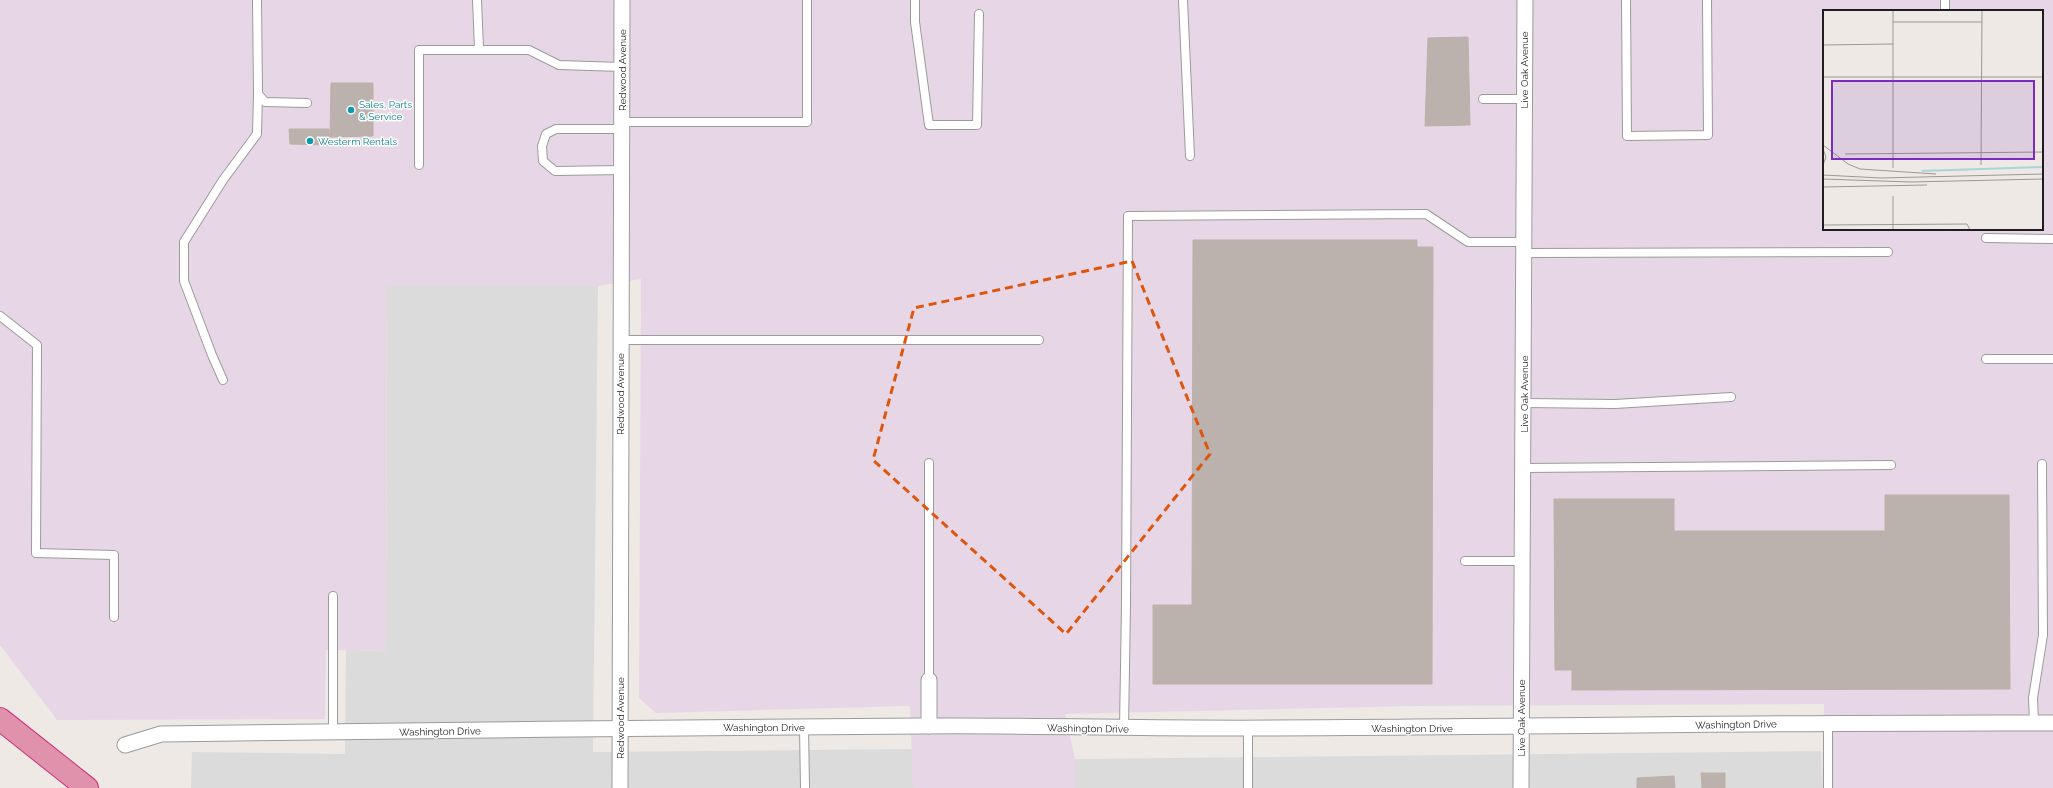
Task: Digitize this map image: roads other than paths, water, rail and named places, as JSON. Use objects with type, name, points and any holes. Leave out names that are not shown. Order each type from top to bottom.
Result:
[{"type":"highway","points":[[0,719],[87,788]]},
{"type":"street","name":"Redwood Avenue","points":[[620,788],[622,0]]},
{"type":"street","name":"Live Oak Avenue","points":[[1521,788],[1524,403],[1524,0]]},
{"type":"street","points":[[929,680],[929,726]]},
{"type":"street","name":"Washington Drive","points":[[125,744],[161,734],[619,728],[929,726],[1248,729],[1521,727],[1828,722],[2053,723]]},
{"type":"lane","points":[[223,380],[184,281],[184,242],[223,180],[257,134],[257,0]]},
{"type":"lane","points":[[478,0],[479,49]]},
{"type":"lane","points":[[621,170],[555,171],[543,161],[542,146],[546,134],[556,129],[621,126],[807,122],[807,0]]},
{"type":"lane","points":[[915,0],[915,22],[928,125],[977,125],[979,14]]},
{"type":"lane","points":[[1183,0],[1190,156]]},
{"type":"lane","points":[[1626,0],[1627,136],[1708,136],[1707,0]]},
{"type":"lane","points":[[419,165],[419,50],[529,50],[559,65],[622,67]]},
{"type":"lane","points":[[258,94],[266,102],[307,103]]},
{"type":"lane","points":[[1483,99],[1524,99]]},
{"type":"lane","points":[[1124,728],[1128,216],[1426,214],[1468,242],[1524,247],[1888,252]]},
{"type":"lane","points":[[1986,238],[2053,239]]},
{"type":"lane","points":[[0,316],[37,344],[36,553],[114,555],[114,617]]},
{"type":"lane","points":[[620,340],[1039,340]]},
{"type":"lane","points":[[1986,359],[2053,359]]},
{"type":"lane","points":[[1524,403],[1615,404],[1731,397]]},
{"type":"lane","points":[[929,463],[929,680]]},
{"type":"lane","points":[[1523,468],[1891,464]]},
{"type":"lane","points":[[2034,723],[2033,698],[2043,635],[2042,464]]},
{"type":"lane","points":[[1465,561],[1522,561]]},
{"type":"lane","points":[[333,596],[333,732]]},
{"type":"lane","points":[[1828,722],[1828,788]]},
{"type":"lane","points":[[804,727],[805,788]]},
{"type":"lane","points":[[1248,729],[1248,788]]},
{"type":"place","name":"Sales, Parts & Service","points":[[351,110]]},
{"type":"place","name":"Westerm Rentals","points":[[310,141]]}]
